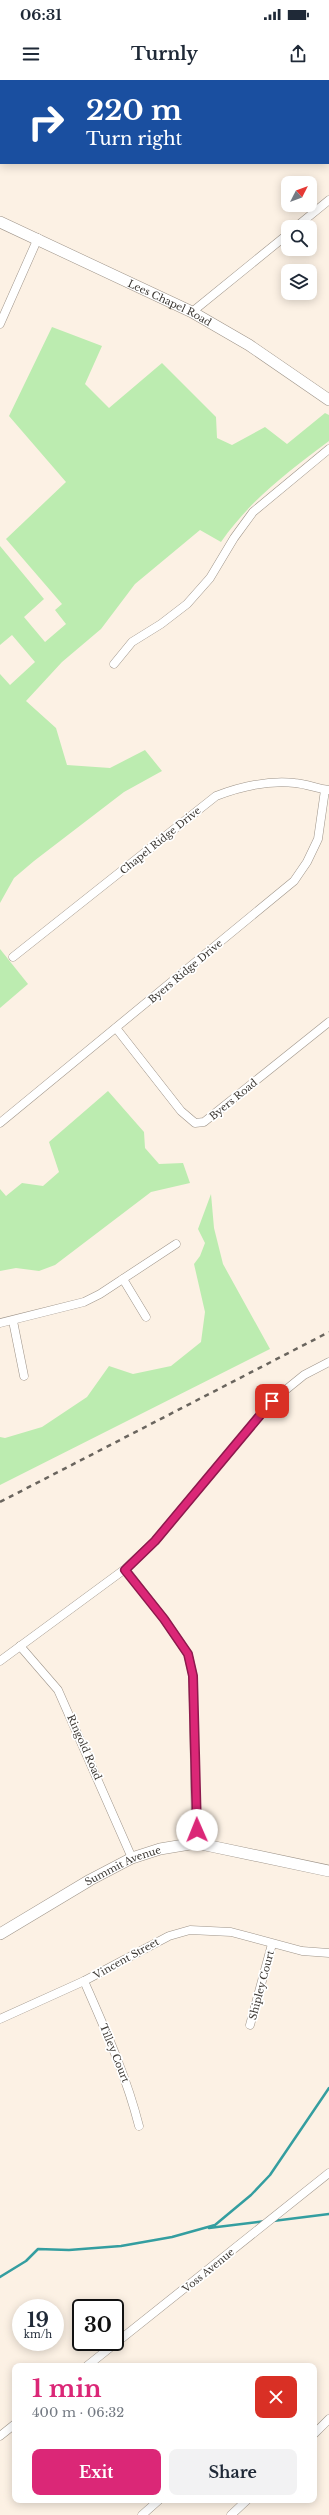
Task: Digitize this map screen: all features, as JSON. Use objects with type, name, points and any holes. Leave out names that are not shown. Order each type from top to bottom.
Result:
[{"type":"main road","name":"Lees Chapel Road","points":[[0,222],[38,238],[192,312],[249,345],[329,400]]},
{"type":"main road","name":"Summit Avenue","points":[[0,1934],[90,1880],[132,1858],[160,1849],[196,1843],[329,1871]]},
{"type":"street","points":[[305,220],[329,200]]},
{"type":"street","points":[[0,324],[38,238]]},
{"type":"street","points":[[192,312],[281,240]]},
{"type":"street","points":[[114,664],[132,642],[161,624],[187,604],[210,578],[234,538],[254,512],[329,450]]},
{"type":"street","name":"Chapel Ridge Drive","points":[[13,957],[216,796],[241,786],[264,782],[295,783],[327,790]]},
{"type":"street","name":"Byers Ridge Drive","points":[[0,1123],[294,882],[307,862],[318,839],[327,790]]},
{"type":"street","name":"Byers Road","points":[[116,1028],[181,1111],[195,1123],[204,1122],[329,1022]]},
{"type":"street","points":[[0,1323],[13,1321],[84,1302],[123,1279],[176,1244]]},
{"type":"street","points":[[123,1279],[146,1317]]},
{"type":"street","points":[[13,1321],[24,1376]]},
{"type":"street","points":[[0,1661],[125,1570],[155,1541],[272,1401],[304,1375],[329,1362]]},
{"type":"street","points":[[125,1570],[164,1619],[188,1654],[193,1676],[196,1843]]},
{"type":"street","name":"Ringold Road","points":[[20,1646],[58,1690],[132,1858]]},
{"type":"street","name":"Vincent Street","points":[[0,2019],[84,1981],[150,1944],[169,1936],[190,1930],[230,1932],[302,1951],[329,1953]]},
{"type":"street","name":"Shipley Court","points":[[250,2025],[272,1944]]},
{"type":"street","name":"Tilley Court","points":[[84,1981],[118,2058],[130,2092],[139,2126]]},
{"type":"street","name":"Voss Avenue","points":[[91,2363],[329,2173]]},
{"type":"street","points":[[317,2431],[329,2419]]},
{"type":"street","points":[[0,2436],[12,2426]]},
{"type":"street","points":[[142,2515],[156,2503]]},
{"type":"street","points":[[231,2515],[244,2503]]},
{"type":"green space","points":[[52,327],[102,346],[85,384],[109,408],[162,363],[216,417],[217,438],[232,445],[265,427],[287,444],[325,413],[329,415],[329,441],[285,475],[258,499],[245,512],[221,542],[200,530],[135,584],[101,629],[62,662],[26,701],[56,728],[67,765],[110,768],[145,750],[162,771],[124,792],[34,861],[14,878],[0,903],[0,674],[10,685],[35,662],[12,635],[0,645],[0,546],[44,599],[24,617],[45,642],[66,624],[55,610],[62,604],[6,539],[66,482],[9,416]]},
{"type":"green space","points":[[0,949],[28,984],[0,1008]]},
{"type":"green space","points":[[108,1091],[144,1132],[145,1148],[159,1164],[183,1163],[190,1183],[151,1192],[55,1265],[39,1271],[16,1268],[0,1271],[0,1189],[6,1196],[22,1183],[43,1186],[59,1172],[49,1142]]},
{"type":"green space","points":[[211,1194],[214,1228],[223,1264],[270,1349],[0,1485],[0,1437],[5,1438],[42,1427],[87,1397],[109,1366],[133,1374],[171,1366],[201,1342],[205,1312],[194,1264],[200,1256],[205,1243],[198,1229]]},
{"type":"waterway","points":[[0,2277],[26,2261],[38,2249],[69,2250],[121,2246],[172,2237],[215,2225],[251,2195],[270,2175],[329,2088]]},
{"type":"waterway","points":[[273,2221],[329,2214]]},
{"type":"waterway","points":[[209,2228],[266,2221]]},
{"type":"railway","points":[[0,1502],[329,1332]]},
{"type":"route","points":[[197,1830],[193,1676],[188,1654],[164,1619],[125,1570],[155,1541],[250,1425],[272,1401]]}]
